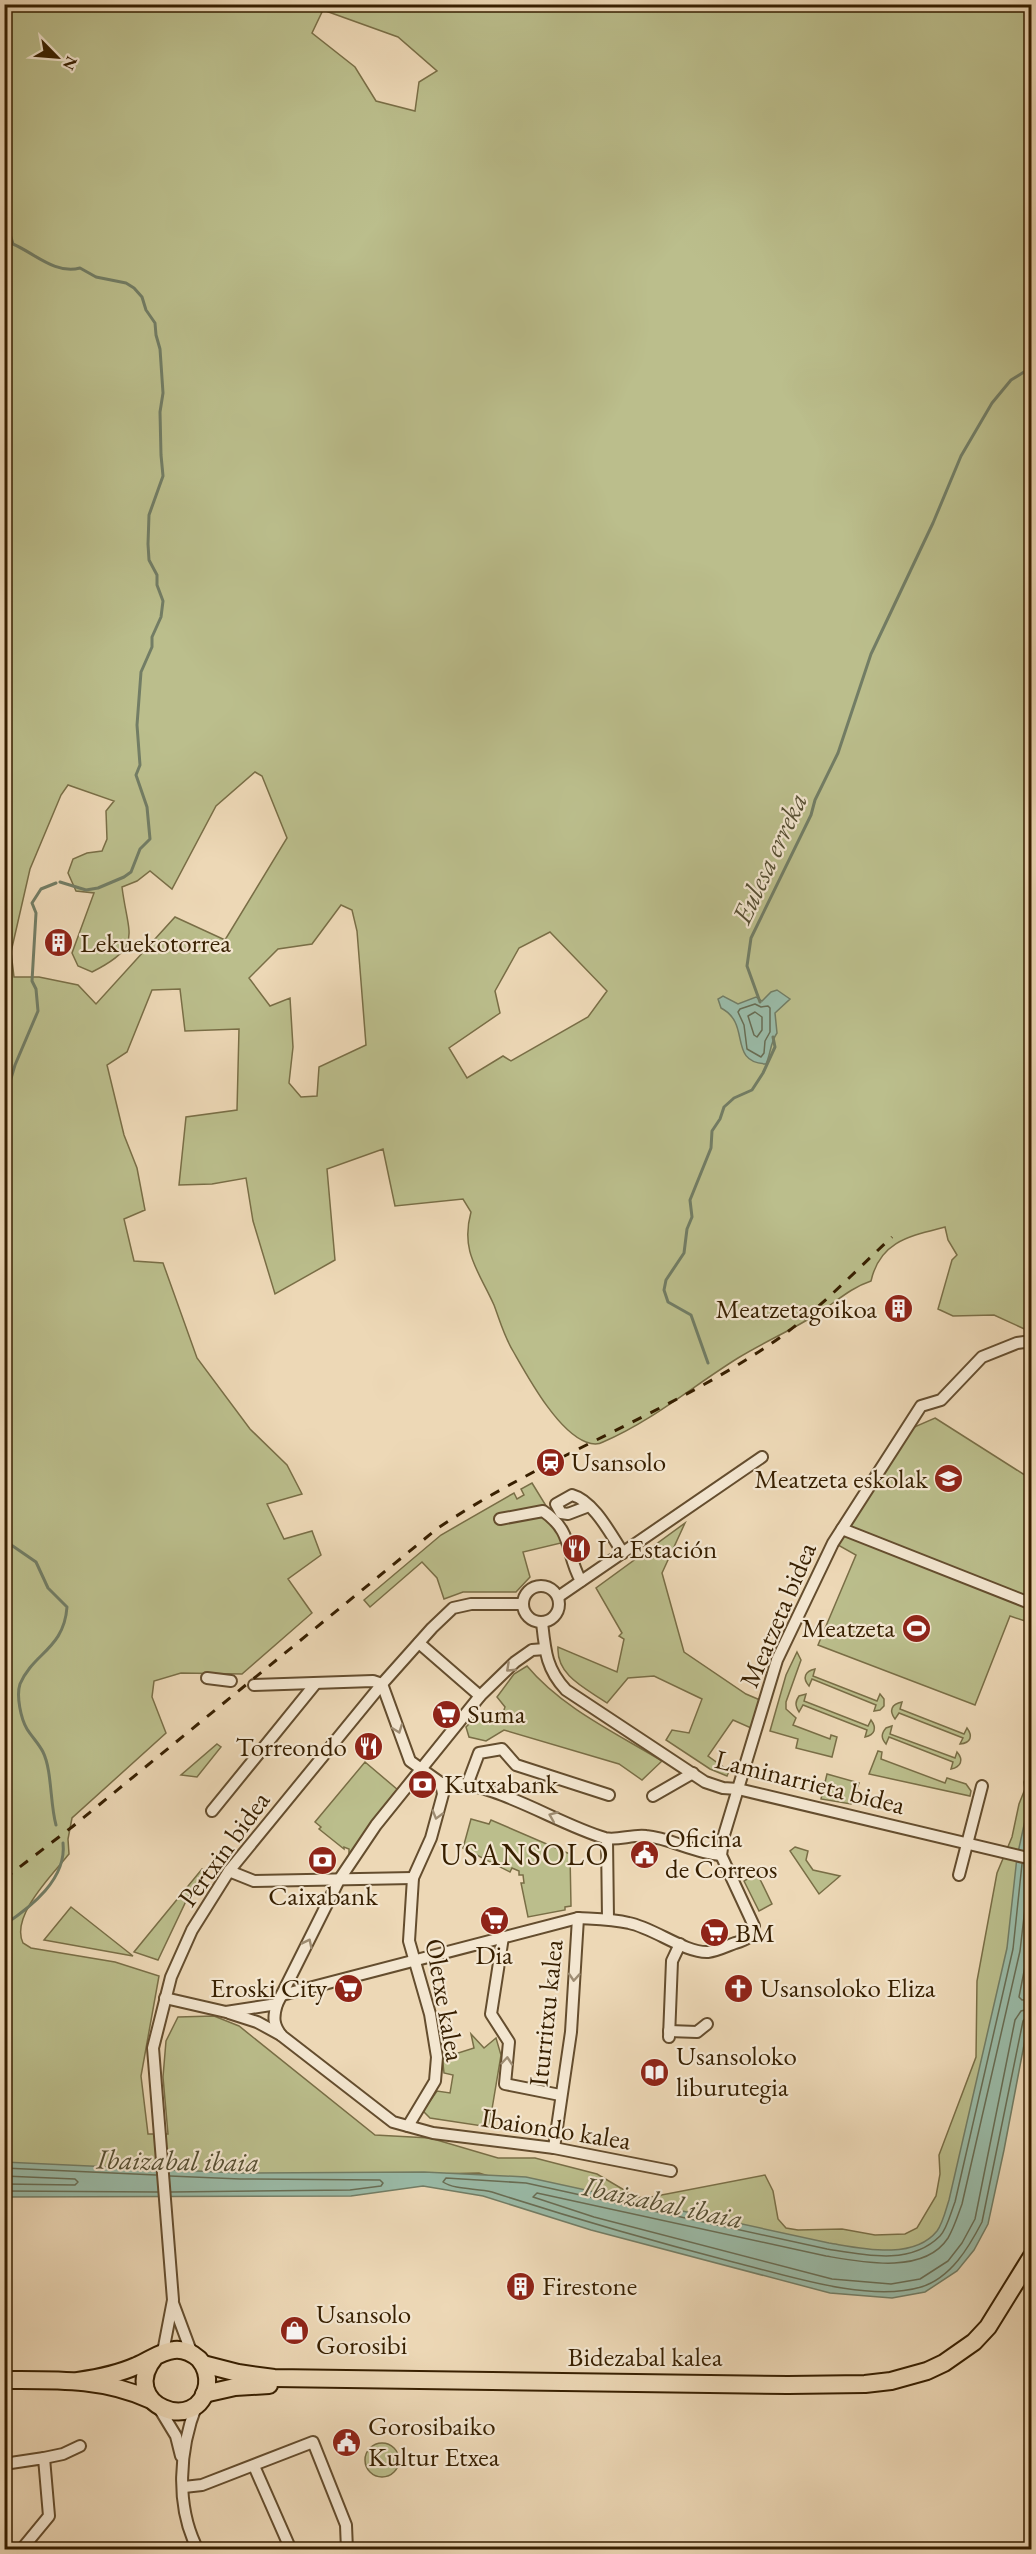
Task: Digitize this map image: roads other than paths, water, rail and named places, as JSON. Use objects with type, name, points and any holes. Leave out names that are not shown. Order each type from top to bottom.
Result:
[{"type":"highway","name":"Bidezabal kalea","points":[[197,2359],[238,2373],[274,2378],[865,2384],[927,2371],[944,2363],[974,2342],[988,2327],[1032,2256]]},
{"type":"highway","points":[[78,2381],[118,2373],[159,2355],[182,2350],[197,2359],[207,2384],[201,2399]]},
{"type":"highway","points":[[155,2403],[145,2381],[146,2372],[159,2355]]},
{"type":"highway","points":[[4,2380],[78,2381],[116,2386],[177,2412],[186,2410],[201,2399],[235,2387],[330,2380]]},
{"type":"street","name":"Meatzeta bidea","points":[[721,1855],[724,1835],[777,1660],[833,1543],[921,1406],[941,1400],[982,1357],[1017,1343],[1032,1341]]},
{"type":"street","points":[[558,1598],[762,1457]]},
{"type":"street","points":[[589,1506],[623,1552]]},
{"type":"street","points":[[500,1519],[543,1511],[552,1517],[566,1533],[574,1569],[581,1581]]},
{"type":"street","name":"Meatzeta bidea","points":[[842,1529],[1032,1604]]},
{"type":"street","points":[[535,1587],[551,1588],[558,1598],[556,1614],[542,1622],[531,1619],[523,1604],[526,1593],[535,1587]]},
{"type":"street","name":"Pertxin bidea","points":[[172,2300],[153,2048],[171,1977],[192,1930],[229,1871],[378,1683],[453,1608],[471,1604],[523,1604]]},
{"type":"street","name":"Laminarrieta bidea","points":[[542,1622],[545,1649],[554,1677],[566,1690],[705,1782],[1032,1859]]},
{"type":"street","points":[[419,1643],[480,1696]]},
{"type":"street","points":[[280,2033],[273,2017],[280,2000],[339,1880],[375,1825],[480,1696],[532,1650],[545,1649]]},
{"type":"street","points":[[207,1678],[231,1681]]},
{"type":"street","name":"Pertxin bidea","points":[[212,1811],[316,1683]]},
{"type":"street","points":[[226,2012],[280,2000],[413,1960],[578,1918],[608,1919],[651,1930],[694,1950],[709,1952],[747,1939],[753,1932],[754,1926],[721,1855],[704,1854],[646,1836],[607,1839],[503,1796],[453,1782],[441,1783],[419,1769],[410,1761],[378,1683],[254,1685]]},
{"type":"street","points":[[467,1785],[479,1753],[502,1749],[516,1765],[609,1795]]},
{"type":"street","points":[[653,1796],[693,1773]]},
{"type":"street","name":"Oletxe kalea","points":[[408,2126],[435,2081],[437,2057],[430,2014],[409,1941],[413,1878],[430,1838],[443,1794],[441,1783]]},
{"type":"street","points":[[959,1875],[982,1786]]},
{"type":"street","points":[[607,1839],[608,1919]]},
{"type":"street","points":[[229,1871],[254,1881],[413,1878]]},
{"type":"street","name":"Iturritxu kalea","points":[[554,2148],[571,2032],[578,1918]]},
{"type":"street","points":[[503,1937],[491,2014],[509,2042],[505,2084],[560,2096]]},
{"type":"street","points":[[680,1944],[672,1961],[669,2034],[697,2031],[707,2024]]},
{"type":"street","points":[[165,1998],[226,2012],[257,2022],[280,2033]]},
{"type":"street","points":[[241,2010],[257,2016],[393,2122],[408,2126]]},
{"type":"street","name":"Ibaiondo kalea","points":[[408,2126],[433,2133],[554,2148],[671,2171]]},
{"type":"street","points":[[159,2355],[172,2300]]},
{"type":"street","points":[[172,2300],[197,2359]]},
{"type":"street","points":[[198,2550],[187,2523],[183,2464],[185,2439],[201,2399]]},
{"type":"street","points":[[155,2403],[176,2436],[183,2464]]},
{"type":"street","points":[[184,2487],[202,2485],[314,2442],[346,2525],[347,2550]]},
{"type":"street","points":[[4,2464],[63,2454],[80,2446]]},
{"type":"street","points":[[21,2550],[49,2516],[44,2458]]},
{"type":"street","points":[[254,2466],[291,2550]]},
{"type":"street","points":[[498,2550],[503,2550]]},
{"type":"water","points":[[777,990],[790,999],[775,1013],[777,1033],[766,1064],[754,1062],[743,1050],[736,1023],[721,1008],[718,999],[723,996],[738,1004],[756,997],[762,1001],[771,992]]},
{"type":"water","points":[[1031,1793],[1031,2008],[1004,2150],[988,2224],[974,2250],[957,2271],[925,2292],[892,2298],[830,2293],[591,2230],[483,2196],[423,2186],[351,2196],[5,2197],[4,2162],[240,2173],[424,2172],[526,2177],[829,2243],[886,2250],[914,2246],[927,2240],[937,2231],[949,2200],[1007,1948],[1017,1857]]},
{"type":"waterway","points":[[4,200],[7,205],[5,214]]},
{"type":"waterway","points":[[4,215],[13,244],[45,262],[62,268],[80,268],[96,277],[126,283],[134,288],[142,297],[146,310],[155,323],[160,349],[163,393],[160,412],[163,476],[149,515],[148,544],[149,560],[157,575],[157,585],[163,601],[161,617],[152,637],[152,647],[141,672],[137,725],[140,765],[136,775],[147,807],[150,839],[140,849],[131,872],[124,877],[98,888],[86,890],[60,882]]},
{"type":"waterway","name":"Eulesa erreka","points":[[760,1002],[747,966],[751,938],[811,815],[815,800],[838,753],[871,654],[933,523],[961,456],[992,403],[1011,380],[1032,367]]},
{"type":"waterway","points":[[4,1102],[15,1065],[38,1011],[36,989],[32,981],[36,913],[32,903],[41,889],[56,883]]},
{"type":"waterway","name":"Eulesa erreka","points":[[708,1363],[691,1315],[668,1302],[664,1290],[666,1280],[684,1253],[687,1229],[692,1217],[690,1200],[711,1148],[712,1131],[724,1107],[734,1098],[752,1090],[775,1047],[773,1037]]},
{"type":"waterway","points":[[4,1540],[36,1562],[48,1588],[67,1607],[65,1621],[60,1632],[26,1674],[20,1684],[19,1695],[25,1725],[46,1759],[56,1825]]},
{"type":"waterway","points":[[4,1925],[36,1901],[53,1880],[63,1856],[63,1843]]},
{"type":"railway","points":[[4,1879],[72,1827],[438,1528],[520,1479],[690,1392],[772,1343],[819,1306],[892,1237]]},
{"type":"place","name":"Lekuekotorrea","points":[[59,943]]},
{"type":"place","name":"Meatzetagoikoa","points":[[898,1309]]},
{"type":"place","name":"Usansolo","points":[[550,1462]]},
{"type":"place","name":"Meatzeta eskolak","points":[[949,1479]]},
{"type":"place","name":"La Estación","points":[[576,1549]]},
{"type":"place","name":"Meatzeta","points":[[916,1628]]},
{"type":"place","name":"Suma","points":[[446,1714]]},
{"type":"place","name":"Torreondo","points":[[368,1747]]},
{"type":"place","name":"Kutxabank","points":[[423,1784]]},
{"type":"place","name":"Oficina de Correos","points":[[644,1854]]},
{"type":"place","name":"Caixabank","points":[[323,1861]]},
{"type":"place","name":"Dia","points":[[494,1920]]},
{"type":"place","name":"BM","points":[[714,1933]]},
{"type":"place","name":"Eroski City","points":[[348,1988]]},
{"type":"place","name":"Usansoloko Eliza","points":[[739,1988]]},
{"type":"place","name":"Usansoloko liburutegia","points":[[655,2072]]},
{"type":"place","name":"Firestone","points":[[521,2286]]},
{"type":"place","name":"Usansolo Gorosibi","points":[[295,2330]]},
{"type":"place","name":"Gorosibaiko Kultur Etxea","points":[[347,2442]]},
{"type":"district","name":"USANSOLO","points":[[525,1855]]},
{"type":"water label","name":"Ibaizabal ibaia","points":[[178,2160]]},
{"type":"water label","name":"Ibaizabal ibaia","points":[[663,2202]]}]
